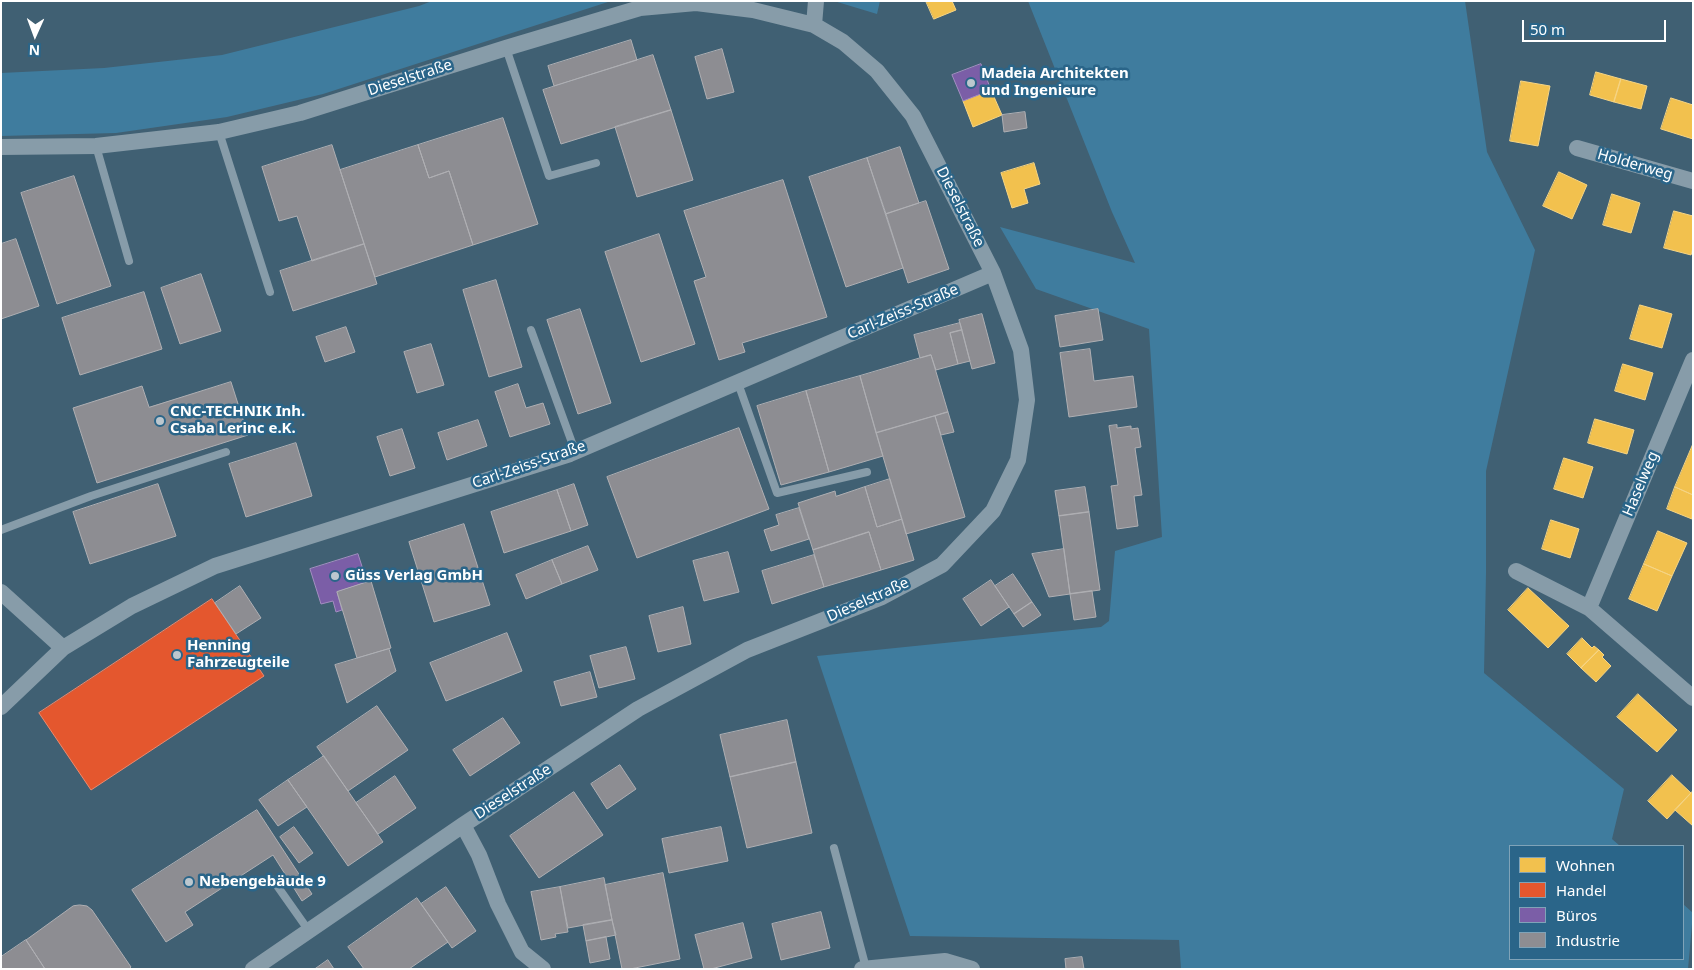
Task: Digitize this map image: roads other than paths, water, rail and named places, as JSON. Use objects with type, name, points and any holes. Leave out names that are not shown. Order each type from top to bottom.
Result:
[{"type":"street","points":[[814,25],[816,1]]},
{"type":"street","name":"Dieselstraße","points":[[1,147],[96,146],[220,132],[300,113],[640,8],[696,3],[753,10],[814,25],[843,42],[876,72],[913,116],[993,273],[1021,350],[1027,400],[1018,460],[993,512],[942,565],[882,597],[747,650],[638,708],[253,969]]},
{"type":"street","name":"Holderweg","points":[[1578,148],[1693,181]]},
{"type":"street","name":"Carl-Zeiss-Straße","points":[[4,700],[63,648],[132,606],[215,566],[575,451],[993,273]]},
{"type":"street","name":"Haselweg","points":[[1589,608],[1693,360]]},
{"type":"street","points":[[1516,571],[1589,608],[1693,698]]},
{"type":"street","points":[[1,592],[63,648]]},
{"type":"street","points":[[463,825],[479,855],[521,961],[543,969]]},
{"type":"street","points":[[862,969],[945,961],[972,969]]},
{"type":"lane","points":[[506,48],[549,176],[596,163]]},
{"type":"lane","points":[[220,132],[270,292]]},
{"type":"lane","points":[[96,146],[129,261]]},
{"type":"lane","points":[[531,330],[575,451]]},
{"type":"lane","points":[[738,383],[777,493],[867,472]]},
{"type":"lane","points":[[1,530],[91,496],[226,452]]},
{"type":"lane","points":[[834,848],[866,968]]},
{"type":"lane","points":[[273,880],[308,930]]},
{"type":"place","name":"Madeia Architekten und Ingenieure","points":[[971,83]]},
{"type":"place","name":"CNC-TECHNIK Inh. Csaba Lerinc e.K.","points":[[160,421]]},
{"type":"place","name":"Güss Verlag GmbH","points":[[335,576]]},
{"type":"place","name":"Henning Fahrzeugteile","points":[[177,655]]},
{"type":"place","name":"Nebengebäude 9","points":[[189,882]]}]
